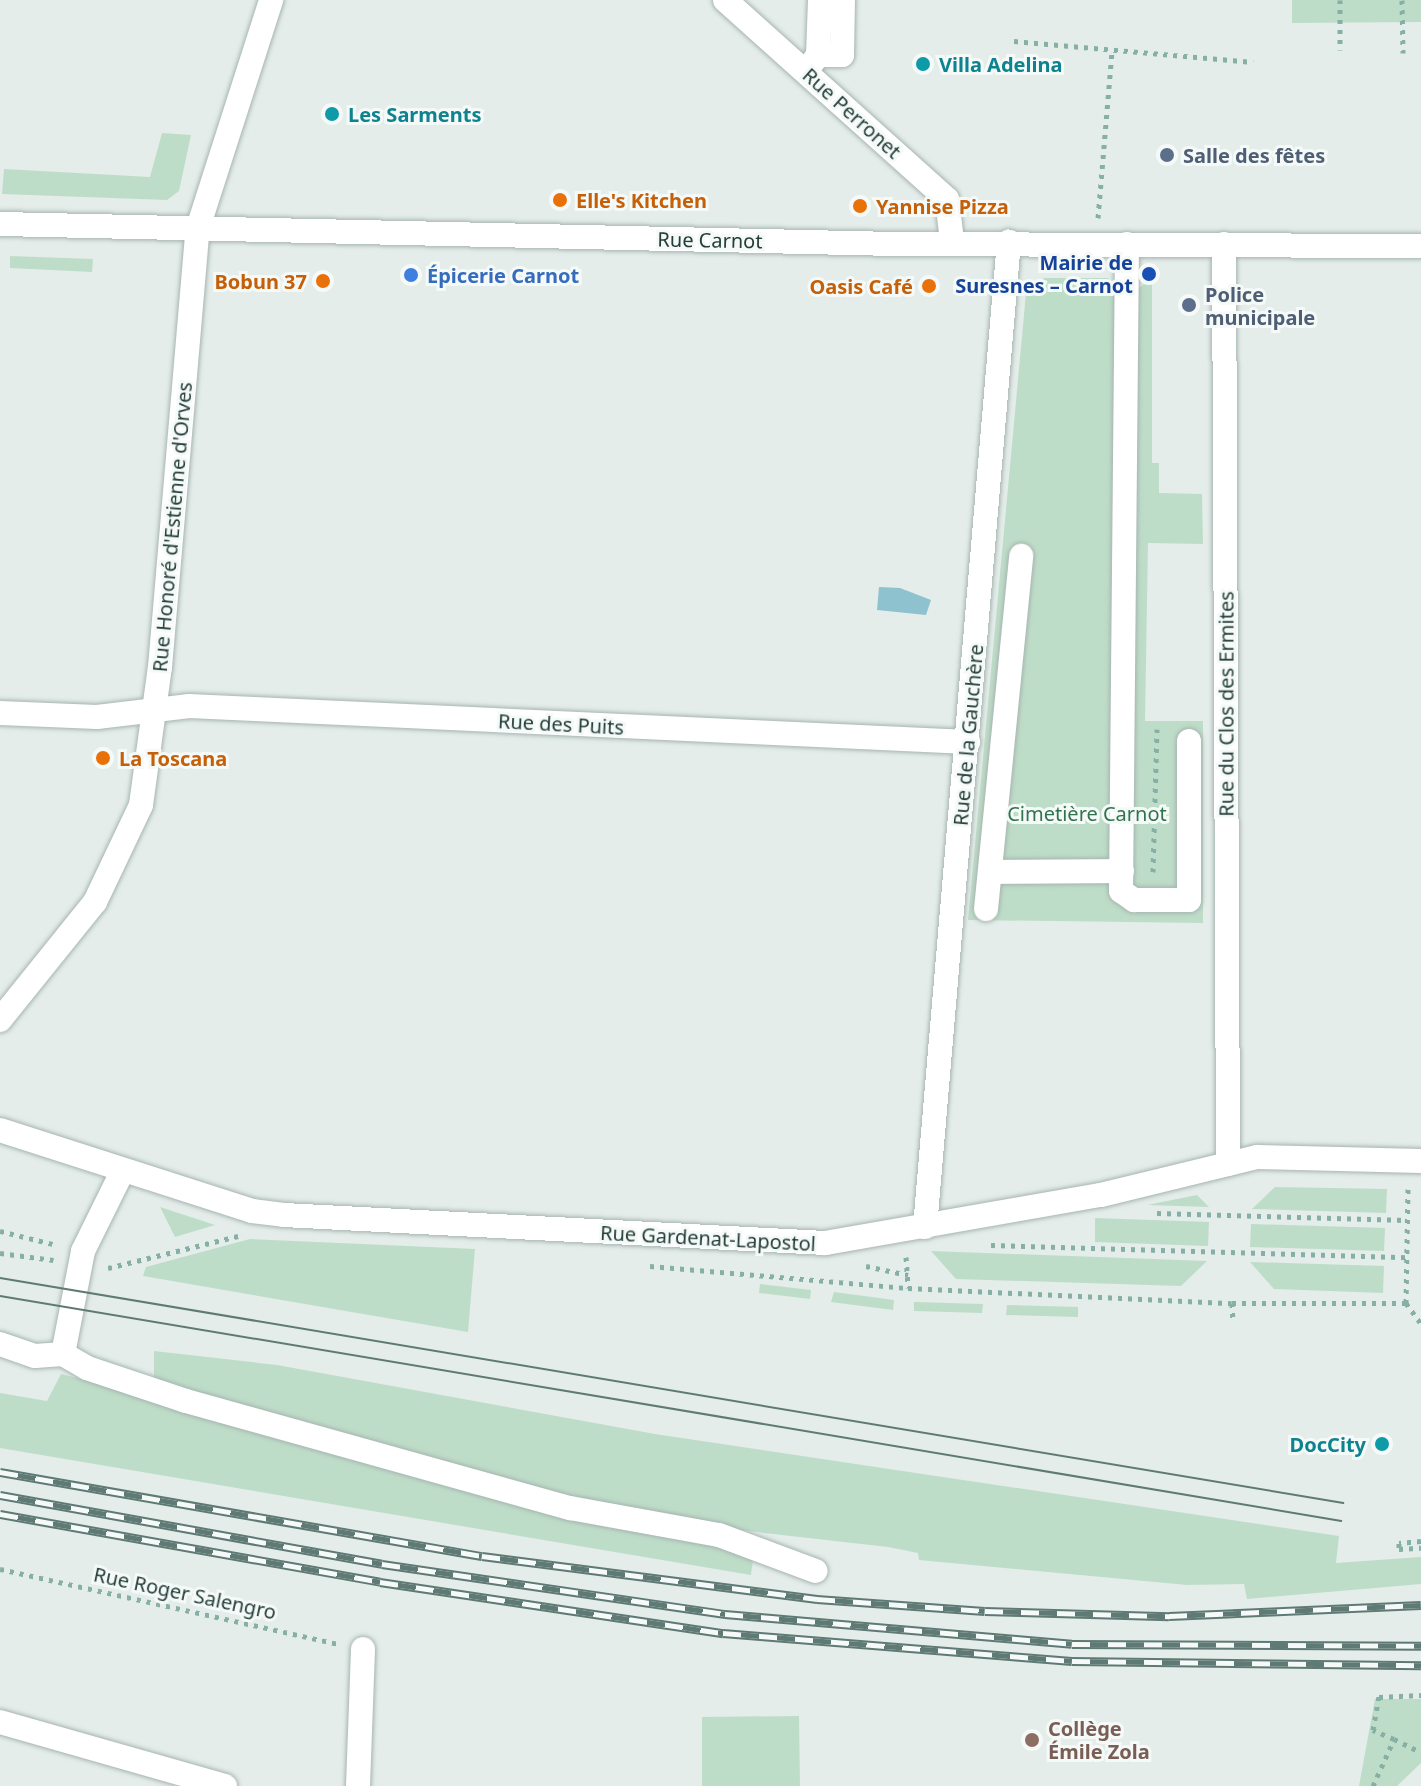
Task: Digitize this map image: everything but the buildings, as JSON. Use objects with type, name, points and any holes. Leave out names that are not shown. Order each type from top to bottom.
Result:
[{"type":"street","name":"Rue Honoré d'Estienne d'Orves","points":[[0,1020],[95,902],[141,805],[155,709],[197,231],[271,0]]},
{"type":"street","name":"Rue Perronet","points":[[725,0],[812,64],[947,199],[952,241]]},
{"type":"street","points":[[820,0],[812,64],[842,55],[843,0]]},
{"type":"street","name":"Rue Carnot","points":[[0,224],[197,231],[1421,246]]},
{"type":"street","name":"Rue de la Gauchère","points":[[925,1227],[1009,242]]},
{"type":"street","points":[[1127,244],[1121,891],[1134,900],[1189,900],[1189,741]]},
{"type":"street","name":"Rue du Clos des Ermites","points":[[1224,244],[1228,1164]]},
{"type":"street","points":[[986,909],[1021,556]]},
{"type":"street","name":"Rue des Puits","points":[[0,713],[97,717],[189,706],[968,742]]},
{"type":"street","points":[[991,872],[1122,871]]},
{"type":"street","name":"Rue Gardenat-Lapostol","points":[[0,1130],[252,1211],[825,1243],[1101,1195],[1257,1157],[1421,1161]]},
{"type":"street","points":[[63,1354],[82,1258],[123,1170]]},
{"type":"street","points":[[0,1344],[35,1356],[63,1354],[87,1368],[186,1401],[570,1508],[719,1535],[816,1571]]},
{"type":"street","points":[[358,1786],[363,1649]]},
{"type":"street","points":[[0,1722],[225,1786]]},
{"type":"path","points":[[1340,0],[1340,50]]},
{"type":"path","points":[[1402,0],[1403,53]]},
{"type":"path","points":[[1014,41],[1253,62]]},
{"type":"path","points":[[1096,243],[1112,50]]},
{"type":"path","points":[[1152,900],[1157,729]]},
{"type":"path","points":[[1408,1206],[1406,1303],[1421,1324]]},
{"type":"path","points":[[1151,1212],[1407,1220]]},
{"type":"path","points":[[957,1221],[962,1244],[1407,1257]]},
{"type":"path","points":[[0,1231],[106,1269],[250,1234]]},
{"type":"path","points":[[0,1253],[82,1258]]},
{"type":"path","points":[[642,1265],[908,1288],[1232,1303],[1406,1303]]},
{"type":"path","points":[[907,1265],[908,1288]]},
{"type":"path","points":[[1232,1303],[1233,1322]]},
{"type":"path","points":[[1421,1541],[1399,1543],[1399,1549],[1421,1548]]},
{"type":"path","name":"Rue Roger Salengro","points":[[0,1569],[363,1649]]},
{"type":"path","points":[[1421,1695],[1379,1697],[1373,1730],[1421,1752]]},
{"type":"path","points":[[1373,1786],[1394,1739]]},
{"type":"green space","points":[[1292,0],[1421,0],[1421,22],[1292,23]]},
{"type":"green space","points":[[162,133],[191,135],[179,191],[167,200],[2,194],[4,169],[150,177]]},
{"type":"green space","points":[[10,256],[93,259],[92,272],[10,268]]},
{"type":"green space","name":"Cimetière Carnot","points":[[1044,278],[1108,278],[1116,288],[1139,288],[1152,278],[1152,463],[1159,463],[1159,493],[1202,494],[1203,544],[1148,543],[1145,721],[1203,721],[1203,923],[968,920],[1026,293]]},
{"type":"green space","points":[[1275,1187],[1387,1189],[1386,1213],[1252,1209]]},
{"type":"green space","points":[[1197,1195],[1209,1207],[1147,1205]]},
{"type":"green space","points":[[160,1207],[215,1225],[175,1237]]},
{"type":"green space","points":[[1095,1218],[1209,1222],[1208,1246],[1095,1242]]},
{"type":"green space","points":[[1251,1224],[1385,1228],[1384,1251],[1250,1247]]},
{"type":"green space","points":[[250,1239],[475,1249],[468,1332],[143,1276],[146,1267]]},
{"type":"green space","points":[[931,1251],[1207,1261],[1181,1286],[956,1279]]},
{"type":"green space","points":[[1250,1262],[1384,1266],[1383,1293],[1274,1289]]},
{"type":"green space","points":[[760,1284],[811,1290],[810,1299],[759,1293]]},
{"type":"green space","points":[[834,1292],[894,1300],[893,1310],[831,1302]]},
{"type":"green space","points":[[914,1302],[983,1304],[982,1313],[914,1311]]},
{"type":"green space","points":[[1007,1305],[1078,1307],[1078,1317],[1006,1315]]},
{"type":"green space","points":[[154,1351],[277,1365],[655,1434],[1339,1536],[1336,1563],[1421,1557],[1421,1584],[1247,1599],[1244,1584],[1187,1585],[919,1560],[918,1553],[888,1547],[730,1529],[530,1487],[154,1380]]},
{"type":"green space","points":[[61,1374],[754,1551],[751,1575],[0,1448],[0,1393],[47,1401]]},
{"type":"green space","points":[[1375,1699],[1421,1699],[1421,1763],[1397,1786],[1359,1786]]},
{"type":"green space","points":[[799,1716],[800,1786],[702,1786],[702,1717]]},
{"type":"water","points":[[879,587],[900,588],[931,600],[926,615],[877,610]]},
{"type":"tram line","points":[[0,1278],[1343,1503]]},
{"type":"tram line","points":[[0,1296],[1341,1521]]},
{"type":"railway","points":[[0,1472],[482,1556],[817,1599],[985,1611],[1169,1616],[1421,1605]]},
{"type":"railway","points":[[0,1495],[382,1564],[725,1614],[1072,1644],[1421,1646]]},
{"type":"railway","points":[[0,1514],[380,1582],[723,1633],[1072,1661],[1421,1665]]},
{"type":"place","name":"Villa Adelina","points":[[923,64]]},
{"type":"place","name":"Les Sarments","points":[[332,114]]},
{"type":"place","name":"Salle des fêtes","points":[[1167,155]]},
{"type":"place","name":"Elle's Kitchen","points":[[560,200]]},
{"type":"place","name":"Yannise Pizza","points":[[860,206]]},
{"type":"place","name":"Mairie de Suresnes – Carnot","points":[[1149,274]]},
{"type":"place","name":"Épicerie Carnot","points":[[411,275]]},
{"type":"place","name":"Bobun 37","points":[[323,281]]},
{"type":"place","name":"Oasis Café","points":[[929,286]]},
{"type":"place","name":"Police municipale","points":[[1189,305]]},
{"type":"place","name":"La Toscana","points":[[103,758]]},
{"type":"place","name":"DocCity","points":[[1382,1444]]},
{"type":"place","name":"Collège Émile Zola","points":[[1032,1740]]}]
